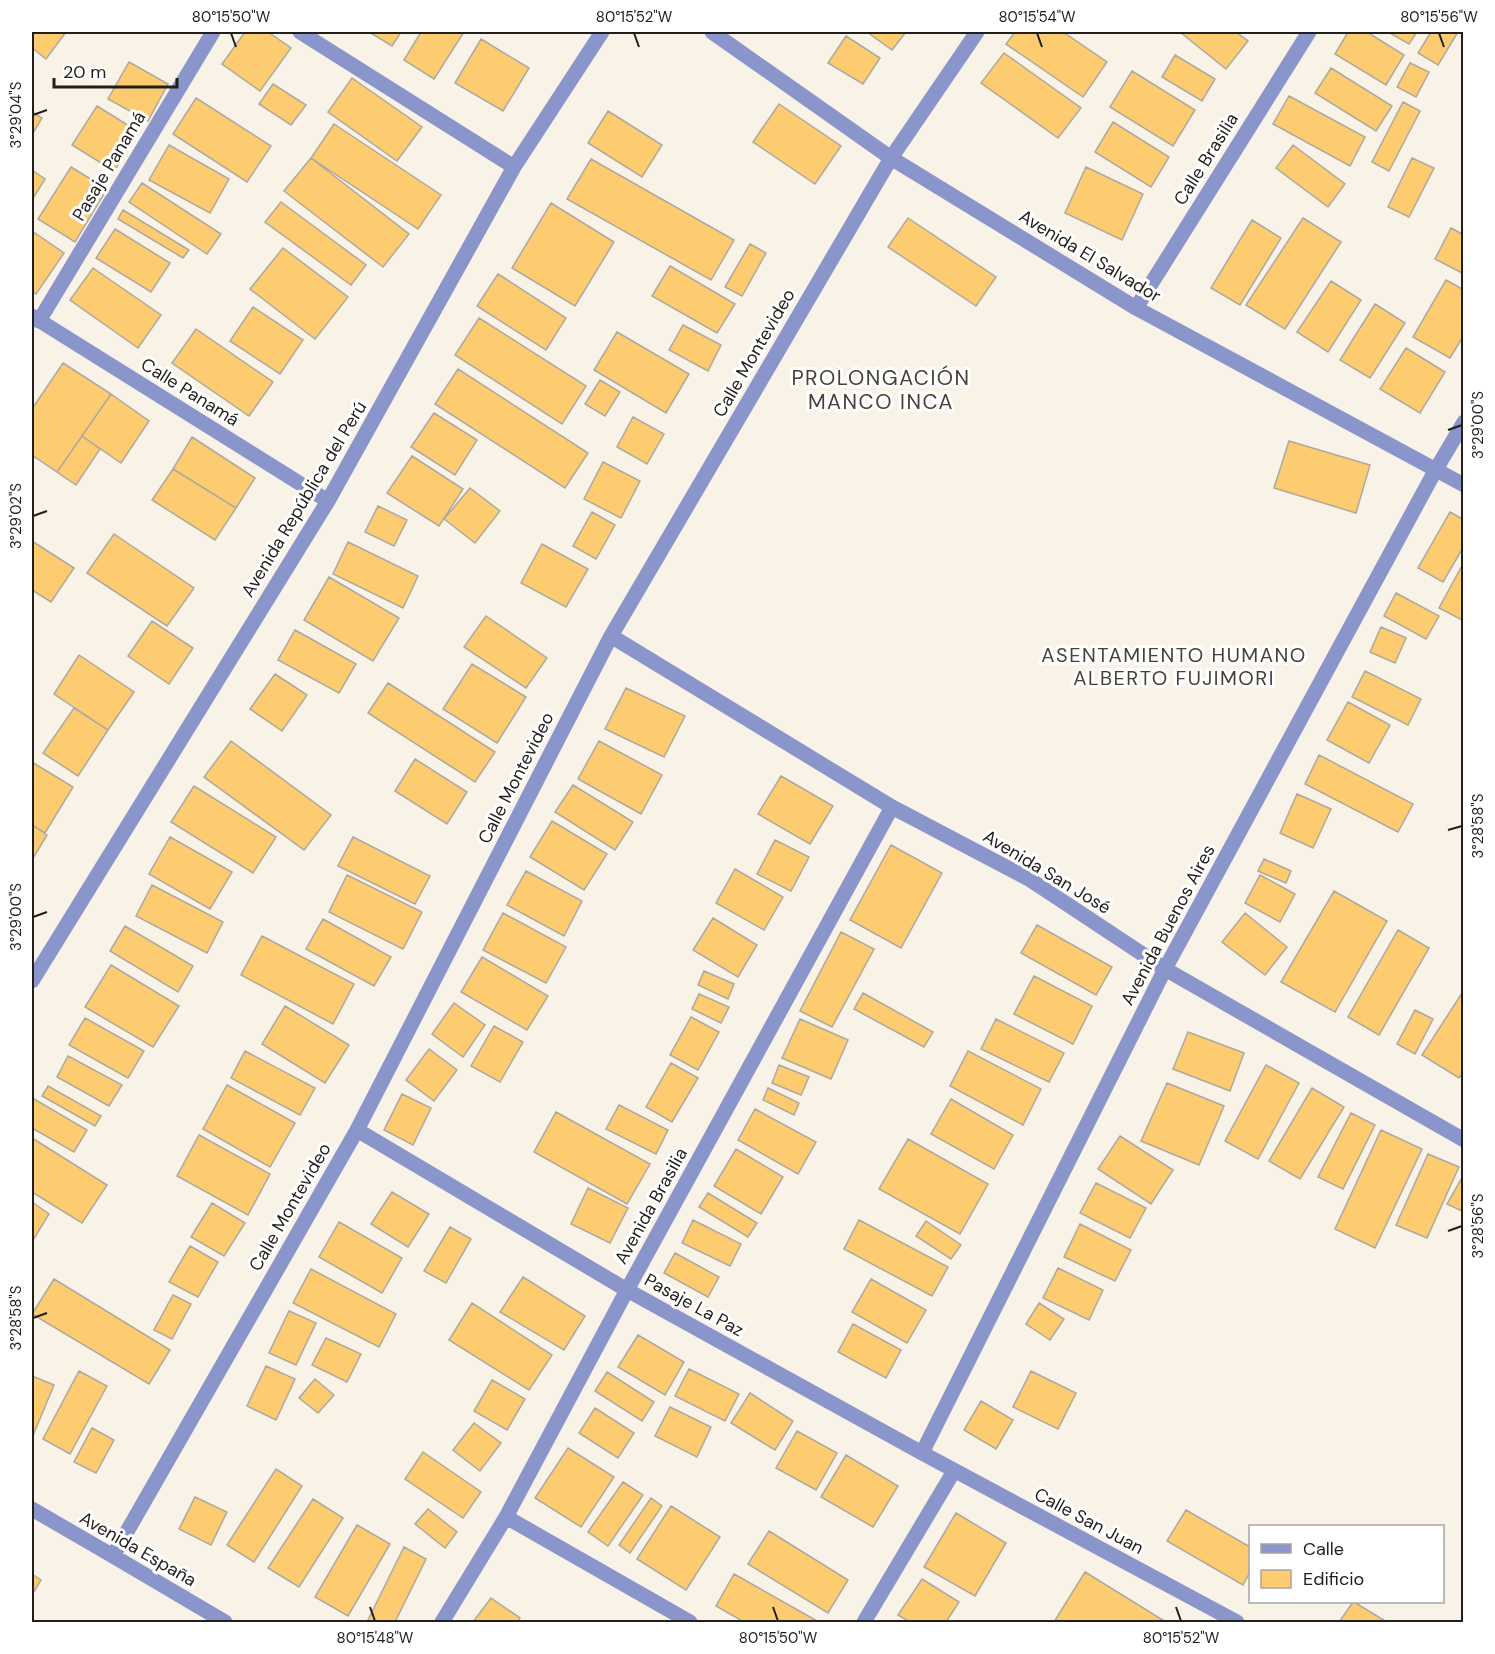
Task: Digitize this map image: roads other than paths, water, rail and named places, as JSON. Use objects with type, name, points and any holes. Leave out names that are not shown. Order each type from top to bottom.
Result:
[{"type":"street","name":"Pasaje Panamá","points":[[35,318],[213,32]]},
{"type":"street","points":[[300,32],[514,167]]},
{"type":"street","name":"Avenida República del Perú","points":[[32,981],[328,501],[514,167],[602,32]]},
{"type":"street","name":"Avenida El Salvador","points":[[712,32],[891,158],[1136,308],[1464,485]]},
{"type":"street","name":"Calle Montevideo","points":[[114,1556],[357,1130],[611,636],[891,158],[977,32]]},
{"type":"street","name":"Calle Brasilia","points":[[1136,308],[1309,32]]},
{"type":"street","name":"Calle Panamá","points":[[35,318],[328,501]]},
{"type":"street","name":"Avenida Buenos Aires","points":[[922,1454],[1165,969],[1435,471],[1464,422]]},
{"type":"street","name":"Avenida San José","points":[[611,636],[892,807],[1029,879],[1165,969],[1464,1140]]},
{"type":"street","name":"Avenida Brasilia","points":[[442,1623],[506,1517],[627,1290],[892,807]]},
{"type":"street","name":"Pasaje La Paz","points":[[357,1130],[627,1290],[922,1454]]},
{"type":"street","name":"Calle San Juan","points":[[922,1454],[1237,1623]]},
{"type":"street","points":[[864,1623],[954,1471]]},
{"type":"street","name":"Avenida España","points":[[32,1509],[225,1623]]},
{"type":"street","points":[[506,1517],[690,1623]]},
{"type":"district","name":"PROLONGACIÓN MANCO INCA","points":[[881,390]]},
{"type":"district","name":"ASENTAMIENTO HUMANO ALBERTO FUJIMORI","points":[[1174,666]]}]
